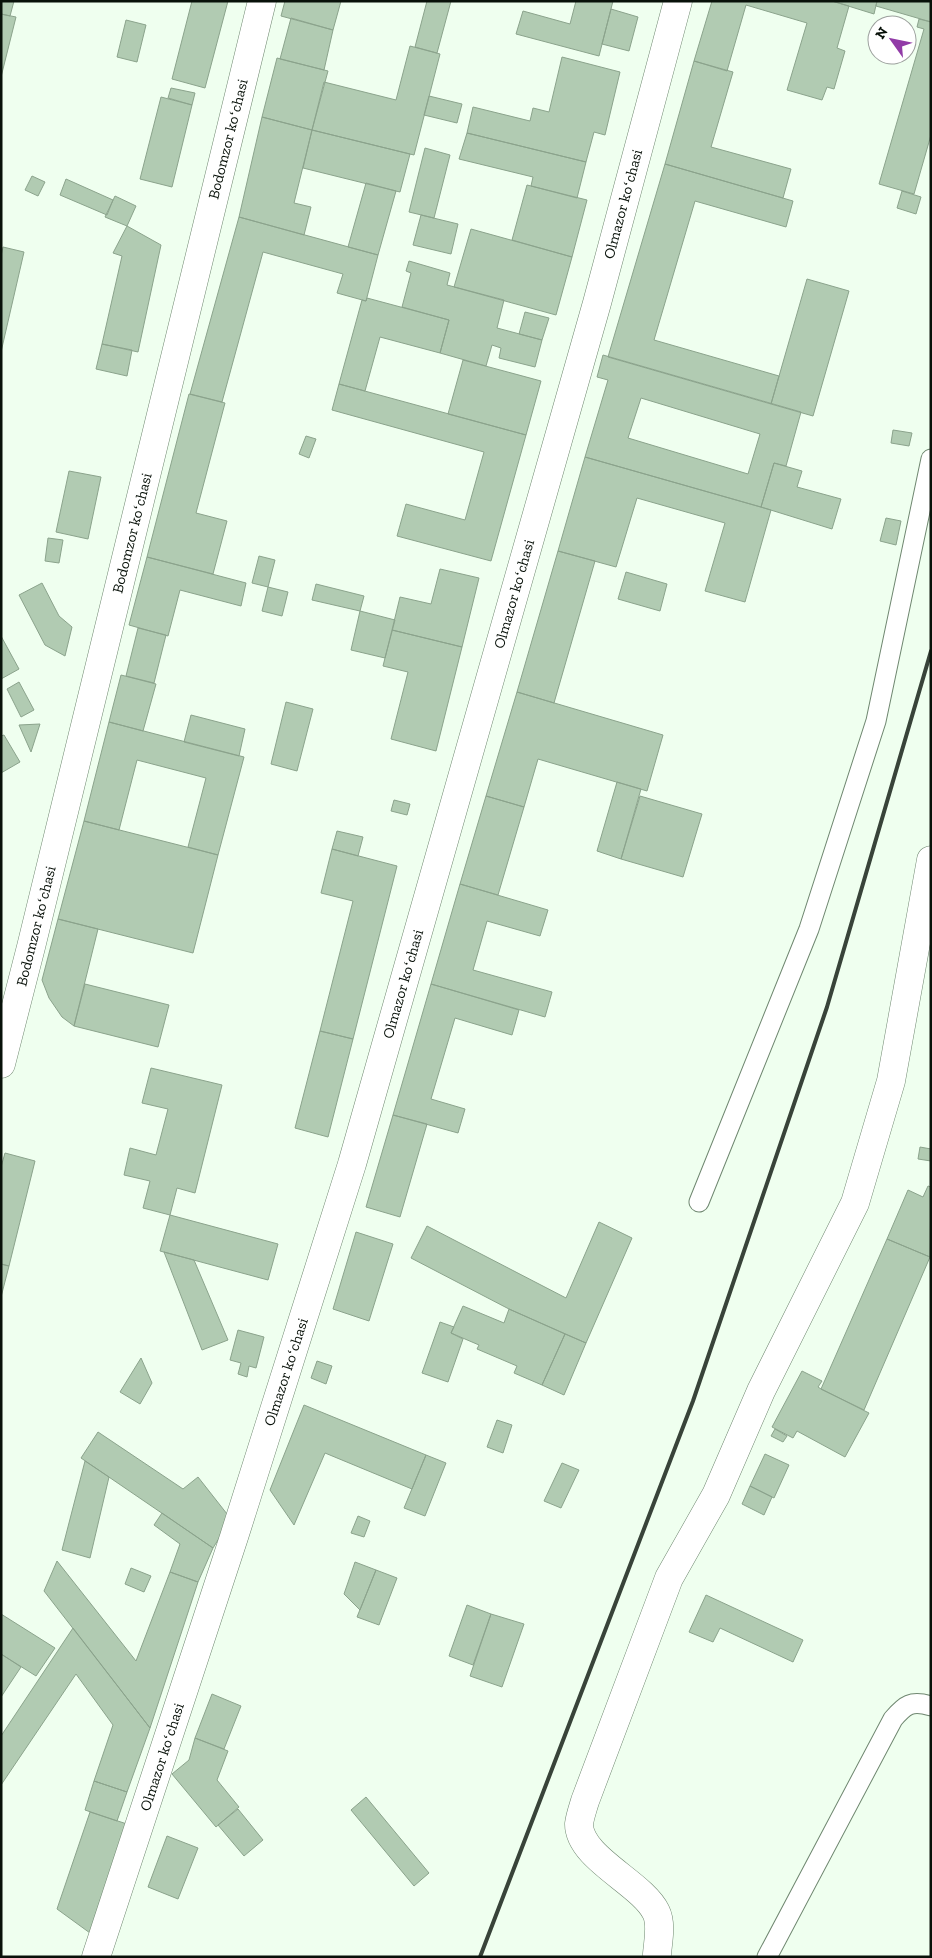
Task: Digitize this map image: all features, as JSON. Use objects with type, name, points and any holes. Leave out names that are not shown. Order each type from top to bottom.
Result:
[{"type":"street","name":"Bodomzor koʻchasi","points":[[1,1064],[36,928],[262,1]]},
{"type":"street","name":"Olmazor koʻchasi","points":[[96,1957],[234,1537],[352,1164],[597,303],[678,1]]},
{"type":"street","points":[[656,1956],[659,1929],[657,1913],[647,1899],[599,1857],[586,1843],[579,1824],[584,1801],[669,1578],[716,1495],[761,1391],[855,1203],[891,1081],[931,860]]},
{"type":"lane","points":[[699,1202],[809,929],[876,720],[931,459]]},
{"type":"lane","points":[[767,1957],[893,1719],[904,1706],[919,1702],[931,1706]]},
{"type":"building","points":[[1,1],[14,1],[10,16],[1,14]]},
{"type":"building","points":[[192,1],[228,1],[205,88],[172,79]]},
{"type":"building","points":[[285,1],[341,1],[333,30],[281,16]]},
{"type":"building","points":[[427,1],[451,1],[437,53],[415,47]]},
{"type":"building","points":[[576,1],[613,1],[599,56],[516,34],[523,11],[570,24]]},
{"type":"building","points":[[712,1],[832,1],[849,6],[837,48],[845,51],[834,89],[827,87],[822,100],[787,90],[807,23],[746,5],[727,71],[694,61]]},
{"type":"building","points":[[832,1],[877,1],[874,14]]},
{"type":"building","points":[[877,1],[931,1],[931,22],[917,18],[917,15],[907,15],[876,6]]},
{"type":"building","points":[[611,9],[638,17],[629,51],[602,44]]},
{"type":"building","points":[[1,14],[16,17],[1,77]]},
{"type":"building","points":[[291,18],[333,30],[324,70],[280,59]]},
{"type":"building","points":[[919,19],[931,22],[931,135],[914,194],[879,184],[914,65],[917,65],[917,53],[924,29],[917,27]]},
{"type":"building","points":[[126,20],[146,25],[137,62],[117,57]]},
{"type":"building","points":[[410,46],[440,54],[414,155],[312,130],[324,82],[396,100]]},
{"type":"building","points":[[562,57],[620,72],[605,135],[594,132],[586,162],[467,133],[473,107],[530,121],[533,108],[549,112]]},
{"type":"building","points":[[277,58],[328,71],[312,130],[262,117]]},
{"type":"building","points":[[694,61],[733,72],[711,147],[791,169],[783,198],[665,164]]},
{"type":"building","points":[[171,88],[195,93],[192,105],[168,98]]},
{"type":"building","points":[[429,96],[462,104],[457,123],[424,115]]},
{"type":"building","points":[[161,97],[192,105],[172,187],[140,179]]},
{"type":"building","points":[[262,117],[312,130],[294,203],[311,207],[304,235],[239,217]]},
{"type":"building","points":[[312,130],[410,154],[400,192],[303,168]]},
{"type":"building","points":[[467,133],[586,162],[577,198],[531,186],[533,177],[459,159]]},
{"type":"building","points":[[425,148],[450,155],[434,218],[409,212]]},
{"type":"building","points":[[665,164],[793,201],[786,227],[695,201],[654,340],[779,376],[771,404],[608,357]]},
{"type":"building","points":[[32,176],[45,182],[38,196],[25,190]]},
{"type":"building","points":[[66,179],[113,200],[107,215],[60,195]]},
{"type":"building","points":[[366,183],[396,191],[378,255],[348,247]]},
{"type":"building","points":[[527,185],[587,200],[572,257],[512,240]]},
{"type":"building","points":[[902,191],[921,197],[916,214],[897,208]]},
{"type":"building","points":[[115,196],[136,206],[127,226],[105,217]]},
{"type":"building","points":[[421,215],[458,224],[451,254],[413,245]]},
{"type":"building","points":[[239,217],[378,255],[366,301],[337,293],[343,274],[263,252],[222,402],[190,394]]},
{"type":"building","points":[[127,226],[161,245],[138,352],[102,344],[122,256],[113,253]]},
{"type":"building","points":[[471,229],[572,257],[556,315],[454,287]]},
{"type":"building","points":[[3,247],[24,252],[1,352],[1,256]]},
{"type":"building","points":[[409,261],[450,273],[447,285],[504,300],[497,328],[542,340],[535,367],[499,358],[501,348],[492,345],[486,366],[440,353],[449,320],[402,307],[411,273],[406,271]]},
{"type":"building","points":[[807,279],[849,291],[813,416],[771,404]]},
{"type":"building","points":[[367,298],[449,320],[440,353],[380,337],[365,391],[339,384],[362,300],[366,301]]},
{"type":"building","points":[[525,312],[549,318],[542,340],[519,334]]},
{"type":"building","points":[[102,344],[132,350],[127,376],[96,369]]},
{"type":"building","points":[[603,355],[801,412],[786,466],[774,463],[761,507],[585,457],[608,380],[597,377]],"holes":[[[641,398],[760,434],[748,474],[628,438]]]},
{"type":"building","points":[[463,360],[541,381],[526,435],[448,414]]},
{"type":"building","points":[[339,384],[526,435],[491,561],[397,536],[406,504],[465,520],[484,452],[332,410]]},
{"type":"building","points":[[189,394],[225,403],[196,513],[227,521],[213,574],[147,557]]},
{"type":"building","points":[[893,430],[912,433],[909,446],[891,443]]},
{"type":"building","points":[[306,436],[316,439],[309,458],[299,454]]},
{"type":"building","points":[[585,457],[771,510],[745,602],[705,591],[725,523],[637,498],[616,567],[558,551]]},
{"type":"building","points":[[774,463],[802,471],[797,487],[841,499],[832,529],[761,507]]},
{"type":"building","points":[[69,471],[101,477],[88,539],[56,532]]},
{"type":"building","points":[[886,518],[901,521],[896,545],[880,541]]},
{"type":"building","points":[[48,538],[63,540],[59,563],[45,561]]},
{"type":"building","points":[[558,551],[595,561],[554,703],[517,692]]},
{"type":"building","points":[[259,556],[275,560],[268,587],[252,583]]},
{"type":"building","points":[[147,557],[246,583],[241,606],[180,590],[168,636],[129,625]]},
{"type":"building","points":[[440,569],[479,578],[462,647],[392,630],[400,597],[431,604]]},
{"type":"building","points":[[626,572],[667,584],[660,611],[618,599]]},
{"type":"building","points":[[42,583],[59,616],[72,627],[65,656],[45,645],[19,595]]},
{"type":"building","points":[[316,584],[364,596],[360,611],[312,600]]},
{"type":"building","points":[[268,587],[288,592],[282,616],[262,611]]},
{"type":"building","points":[[360,611],[395,620],[385,658],[351,650]]},
{"type":"building","points":[[138,628],[166,635],[154,683],[126,676]]},
{"type":"building","points":[[392,630],[462,647],[436,751],[391,739],[408,672],[383,666]]},
{"type":"building","points":[[1,636],[19,669],[1,679]]},
{"type":"building","points":[[121,675],[156,684],[143,731],[109,722]]},
{"type":"building","points":[[19,682],[34,710],[21,717],[7,689]]},
{"type":"building","points":[[517,692],[663,735],[647,791],[538,759],[524,807],[486,796]]},
{"type":"building","points":[[286,702],[313,709],[297,771],[271,764]]},
{"type":"building","points":[[191,715],[245,729],[239,756],[184,742]]},
{"type":"building","points":[[109,722],[244,757],[218,855],[188,847],[206,778],[137,760],[119,830],[84,821]]},
{"type":"building","points":[[40,724],[31,752],[19,725]]},
{"type":"building","points":[[4,735],[20,762],[1,773],[1,736]]},
{"type":"building","points":[[617,782],[641,789],[621,859],[597,851]]},
{"type":"building","points":[[486,796],[524,807],[498,895],[460,884]]},
{"type":"building","points":[[640,796],[702,814],[683,877],[621,859]]},
{"type":"building","points":[[394,800],[410,804],[407,815],[391,811]]},
{"type":"building","points":[[84,821],[218,855],[193,953],[58,919]]},
{"type":"building","points":[[337,831],[363,837],[358,856],[332,849]]},
{"type":"building","points":[[332,849],[397,866],[353,1039],[320,1031],[353,901],[321,893]]},
{"type":"building","points":[[460,884],[548,910],[540,936],[487,921],[473,970],[552,992],[545,1017],[431,984]]},
{"type":"building","points":[[58,919],[98,929],[74,1026],[62,1017],[49,998],[42,980]]},
{"type":"building","points":[[85,984],[169,1005],[158,1047],[74,1026]]},
{"type":"building","points":[[431,984],[519,1010],[512,1035],[455,1018],[431,1099],[465,1109],[458,1133],[393,1115]]},
{"type":"building","points":[[320,1031],[353,1039],[328,1137],[295,1128]]},
{"type":"building","points":[[151,1068],[222,1085],[195,1193],[177,1188],[170,1215],[143,1208],[150,1181],[124,1175],[130,1148],[156,1155],[168,1109],[142,1103]]},
{"type":"building","points":[[393,1115],[427,1124],[400,1217],[366,1207]]},
{"type":"building","points":[[920,1147],[931,1149],[931,1161],[918,1159]]},
{"type":"building","points":[[5,1153],[35,1161],[9,1266],[1,1264],[1,1167]]},
{"type":"building","points":[[928,1186],[931,1187],[930,1257],[887,1239],[908,1190],[923,1197]]},
{"type":"building","points":[[170,1215],[278,1244],[268,1280],[160,1251]]},
{"type":"building","points":[[599,1222],[632,1238],[586,1343],[509,1309],[411,1258],[427,1226],[566,1298]]},
{"type":"building","points":[[356,1232],[393,1244],[369,1321],[333,1309]]},
{"type":"building","points":[[887,1239],[930,1257],[864,1410],[821,1389]]},
{"type":"building","points":[[164,1252],[194,1260],[228,1340],[202,1350]]},
{"type":"building","points":[[1,1264],[9,1266],[1,1297]]},
{"type":"building","points":[[463,1306],[504,1323],[509,1309],[565,1334],[542,1385],[514,1373],[517,1366],[477,1349],[479,1345],[451,1333]]},
{"type":"building","points":[[440,1322],[454,1327],[451,1333],[463,1339],[448,1382],[422,1373]]},
{"type":"building","points":[[238,1330],[264,1337],[256,1368],[249,1366],[247,1377],[238,1374],[241,1363],[230,1360]]},
{"type":"building","points":[[565,1334],[586,1343],[564,1395],[542,1385]]},
{"type":"building","points":[[141,1358],[152,1383],[140,1404],[120,1392]]},
{"type":"building","points":[[317,1361],[332,1366],[326,1384],[311,1378]]},
{"type":"building","points":[[802,1371],[822,1381],[818,1387],[821,1389],[869,1413],[845,1457],[797,1431],[793,1438],[772,1427]]},
{"type":"building","points":[[304,1405],[426,1455],[412,1489],[325,1453],[294,1525],[270,1490]]},
{"type":"building","points":[[497,1420],[512,1425],[503,1453],[487,1447]]},
{"type":"building","points":[[775,1429],[787,1436],[783,1442],[771,1436]]},
{"type":"building","points":[[98,1432],[183,1489],[198,1477],[231,1519],[213,1548],[81,1458]]},
{"type":"building","points":[[765,1454],[789,1465],[774,1498],[750,1486]]},
{"type":"building","points":[[426,1455],[446,1463],[425,1516],[404,1508]]},
{"type":"building","points":[[85,1461],[109,1477],[90,1558],[62,1550]]},
{"type":"building","points":[[562,1463],[579,1470],[561,1508],[544,1501]]},
{"type":"building","points":[[750,1486],[772,1497],[764,1515],[742,1504]]},
{"type":"building","points":[[162,1513],[213,1548],[198,1582],[170,1572],[180,1544],[154,1525]]},
{"type":"building","points":[[358,1516],[370,1521],[364,1537],[351,1533]]},
{"type":"building","points":[[57,1561],[136,1661],[170,1572],[198,1582],[150,1728],[44,1591]]},
{"type":"building","points":[[355,1562],[376,1570],[360,1610],[344,1594]]},
{"type":"building","points":[[131,1568],[151,1576],[144,1592],[125,1584]]},
{"type":"building","points":[[376,1570],[397,1578],[379,1625],[357,1617]]},
{"type":"building","points":[[706,1595],[803,1640],[793,1662],[720,1628],[713,1642],[689,1632]]},
{"type":"building","points":[[467,1605],[491,1614],[473,1665],[449,1656]]},
{"type":"building","points":[[1,1614],[55,1648],[36,1676],[1,1654]]},
{"type":"building","points":[[491,1614],[524,1624],[502,1687],[470,1676]]},
{"type":"building","points":[[73,1628],[150,1728],[127,1792],[94,1781],[113,1725],[76,1674],[1,1785],[1,1736]]},
{"type":"building","points":[[1,1654],[21,1667],[1,1697]]},
{"type":"building","points":[[212,1694],[241,1706],[224,1749],[195,1738]]},
{"type":"building","points":[[195,1738],[228,1751],[217,1780],[239,1807],[216,1827],[172,1774],[189,1760]]},
{"type":"building","points":[[94,1781],[127,1792],[117,1821],[85,1810]]},
{"type":"building","points":[[366,1797],[429,1873],[414,1886],[351,1810]]},
{"type":"building","points":[[238,1809],[263,1840],[244,1856],[218,1825]]},
{"type":"building","points":[[90,1812],[127,1824],[90,1933],[57,1909]]},
{"type":"building","points":[[167,1836],[198,1848],[178,1899],[148,1887]]},
{"type":"railway","points":[[480,1957],[693,1401],[827,1007],[931,651]]}]
